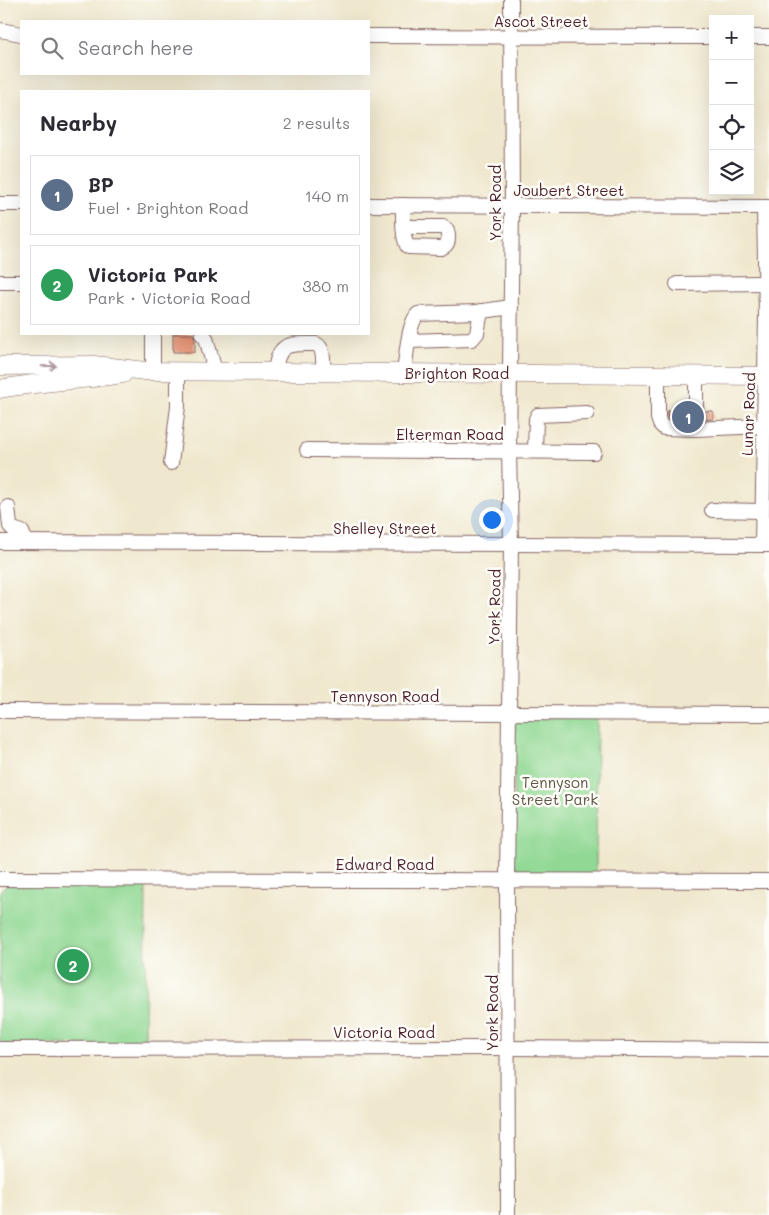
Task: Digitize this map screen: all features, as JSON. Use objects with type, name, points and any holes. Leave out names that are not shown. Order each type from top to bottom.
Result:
[{"type":"main road","name":"Brighton Road","points":[[0,366],[94,365],[149,371],[767,376]]},
{"type":"main road","name":"Brighton Road","points":[[0,389],[23,385],[89,380],[149,371]]},
{"type":"street","name":"York Road","points":[[508,1215],[507,881],[511,544],[511,0]]},
{"type":"street","points":[[0,30],[19,34]]},
{"type":"street","points":[[0,39],[19,34]]},
{"type":"street","name":"Ascot Street","points":[[370,36],[709,37]]},
{"type":"street","points":[[754,37],[769,38]]},
{"type":"street","points":[[0,204],[20,204]]},
{"type":"street","name":"Joubert Street","points":[[370,205],[767,207]]},
{"type":"street","points":[[403,205],[404,227]]},
{"type":"street","name":"Lunar Road","points":[[766,545],[762,511],[763,426],[767,376],[765,283],[767,207]]},
{"type":"street","points":[[0,282],[20,282]]},
{"type":"street","points":[[677,284],[765,283]]},
{"type":"street","points":[[404,373],[412,325],[418,314],[511,308]]},
{"type":"street","points":[[409,342],[472,339],[477,333],[481,311]]},
{"type":"street","points":[[149,371],[153,335]]},
{"type":"street","points":[[203,335],[206,338],[215,371]]},
{"type":"street","points":[[275,372],[276,361],[284,346],[290,344],[320,345],[322,349],[323,372]]},
{"type":"street","points":[[171,462],[178,406],[178,371]]},
{"type":"street","points":[[658,374],[658,418],[660,424],[667,430],[696,427],[763,426]]},
{"type":"street","points":[[696,375],[696,411]]},
{"type":"street","points":[[534,450],[538,415],[587,413]]},
{"type":"street","name":"Elterman Road","points":[[307,450],[534,450],[594,452]]},
{"type":"street","points":[[8,507],[10,526],[22,532],[26,542]]},
{"type":"street","points":[[712,510],[762,511]]},
{"type":"street","name":"Shelley Street","points":[[0,542],[766,545]]},
{"type":"street","name":"Tennyson Road","points":[[0,711],[769,714]]},
{"type":"street","name":"Edward Road","points":[[0,880],[769,881]]},
{"type":"street","name":"Victoria Road","points":[[0,1049],[508,1048],[769,1050]]},
{"type":"green space","name":"Tennyson Street Park","points":[[597,716],[596,875],[526,874],[518,870],[513,862],[515,722],[517,719]]},
{"type":"green space","points":[[6,885],[146,885],[145,1045],[3,1044],[0,1040],[0,891]]},
{"type":"building","points":[[173,335],[193,335],[195,352],[173,352]]},
{"type":"building","points":[[667,411],[687,411],[691,418],[696,420],[668,419]]},
{"type":"building","points":[[705,411],[713,411],[713,419],[696,420],[703,416]]},
{"type":"place","name":"BP","points":[[688,417]]},
{"type":"place","name":"Victoria Park","points":[[73,965]]}]
